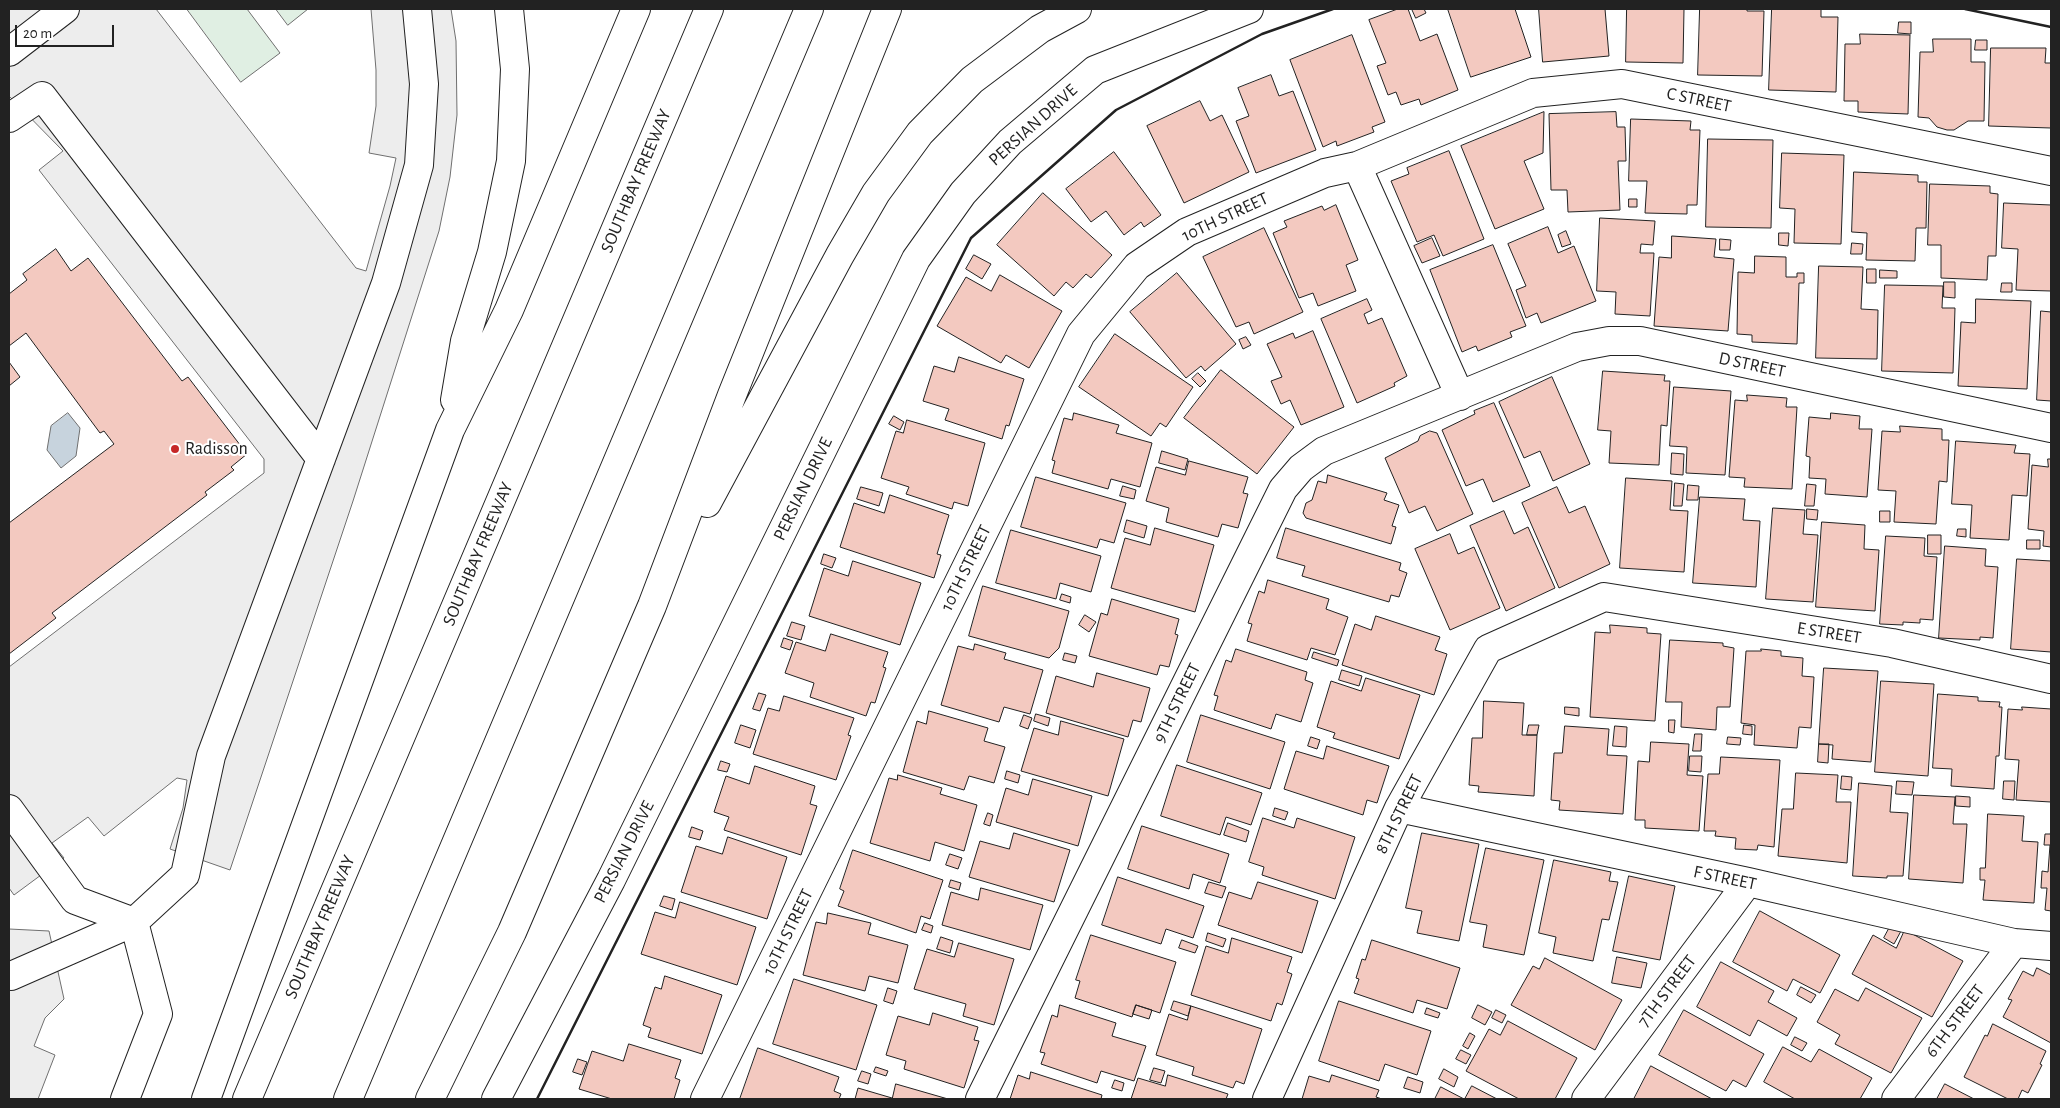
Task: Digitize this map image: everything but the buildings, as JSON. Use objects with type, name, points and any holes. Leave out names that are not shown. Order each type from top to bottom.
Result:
[{"type":"main road","points":[[9,52],[65,9]]},
{"type":"main road","points":[[11,976],[134,922],[185,875],[211,756],[386,283],[419,166],[424,84],[417,9]]},
{"type":"main road","points":[[450,430],[466,341],[492,252],[511,161],[515,69],[509,9]]},
{"type":"main road","points":[[206,1099],[450,430],[509,310],[636,9]]},
{"type":"main road","name":"SOUTHBAY FREEWAY","points":[[246,1099],[709,9]]},
{"type":"main road","points":[[348,1099],[808,9]]},
{"type":"main road","points":[[430,1099],[512,932],[652,606],[743,368],[886,9]]},
{"type":"main road","points":[[652,606],[840,254],[876,193],[920,133],[972,80],[1040,29],[1077,9]]},
{"type":"main road","name":"PERSIAN DRIVE","points":[[496,1099],[611,880],[916,259],[963,193],[1010,142],[1095,70],[1249,9]]},
{"type":"main road","name":"C STREET","points":[[1357,166],[1533,93],[1622,84],[2051,171]]},
{"type":"main road","points":[[9,118],[42,96],[321,459]]},
{"type":"main road","points":[[1357,166],[1460,396]]},
{"type":"main road","name":"10TH STREET","points":[[705,1099],[1081,334],[1137,266],[1187,232],[1325,173],[1357,166]]},
{"type":"main road","name":"D STREET","points":[[1460,396],[1577,347],[1609,341],[1640,341],[2051,428]]},
{"type":"main road","name":"9TH STREET","points":[[980,1099],[1283,489],[1301,468],[1324,451],[1460,396]]},
{"type":"main road","name":"E STREET","points":[[1604,597],[1892,643],[2051,679]]},
{"type":"main road","name":"8TH STREET","points":[[1267,1099],[1399,808],[1488,649],[1604,597]]},
{"type":"main road","name":"F STREET","points":[[1399,808],[1748,882],[2014,943],[2051,946]]},
{"type":"main road","points":[[9,809],[75,900],[134,922]]},
{"type":"main road","name":"7TH STREET","points":[[1586,1099],[1748,882]]},
{"type":"main road","points":[[125,1099],[158,1014],[134,922]]},
{"type":"main road","name":"6TH STREET","points":[[1896,1099],[2014,943]]},
{"type":"green space","points":[[187,9],[247,9],[280,53],[241,82]]},
{"type":"green space","points":[[276,9],[308,9],[288,25]]},
{"type":"shaded area","points":[[9,9],[156,9],[356,268],[366,271],[396,158],[369,153],[376,106],[376,70],[371,9],[451,9],[456,41],[457,115],[450,177],[439,231],[353,501],[230,870],[170,849],[183,808],[187,780],[177,778],[104,836],[88,817],[52,843],[64,858],[14,895],[9,888],[9,667],[264,473],[264,459],[39,170],[63,151],[9,96]]},
{"type":"shaded area","points":[[68,413],[80,428],[76,456],[61,468],[47,450],[51,426]]},
{"type":"shaded area","points":[[9,929],[49,931],[64,999],[45,1018],[34,1046],[55,1055],[38,1099],[9,1099]]},
{"type":"wall","points":[[537,1099],[971,238],[1116,110],[1262,34],[1333,9]]},
{"type":"wall","points":[[1965,9],[2051,27]]},
{"type":"place","name":"Radisson","points":[[175,449]]}]
